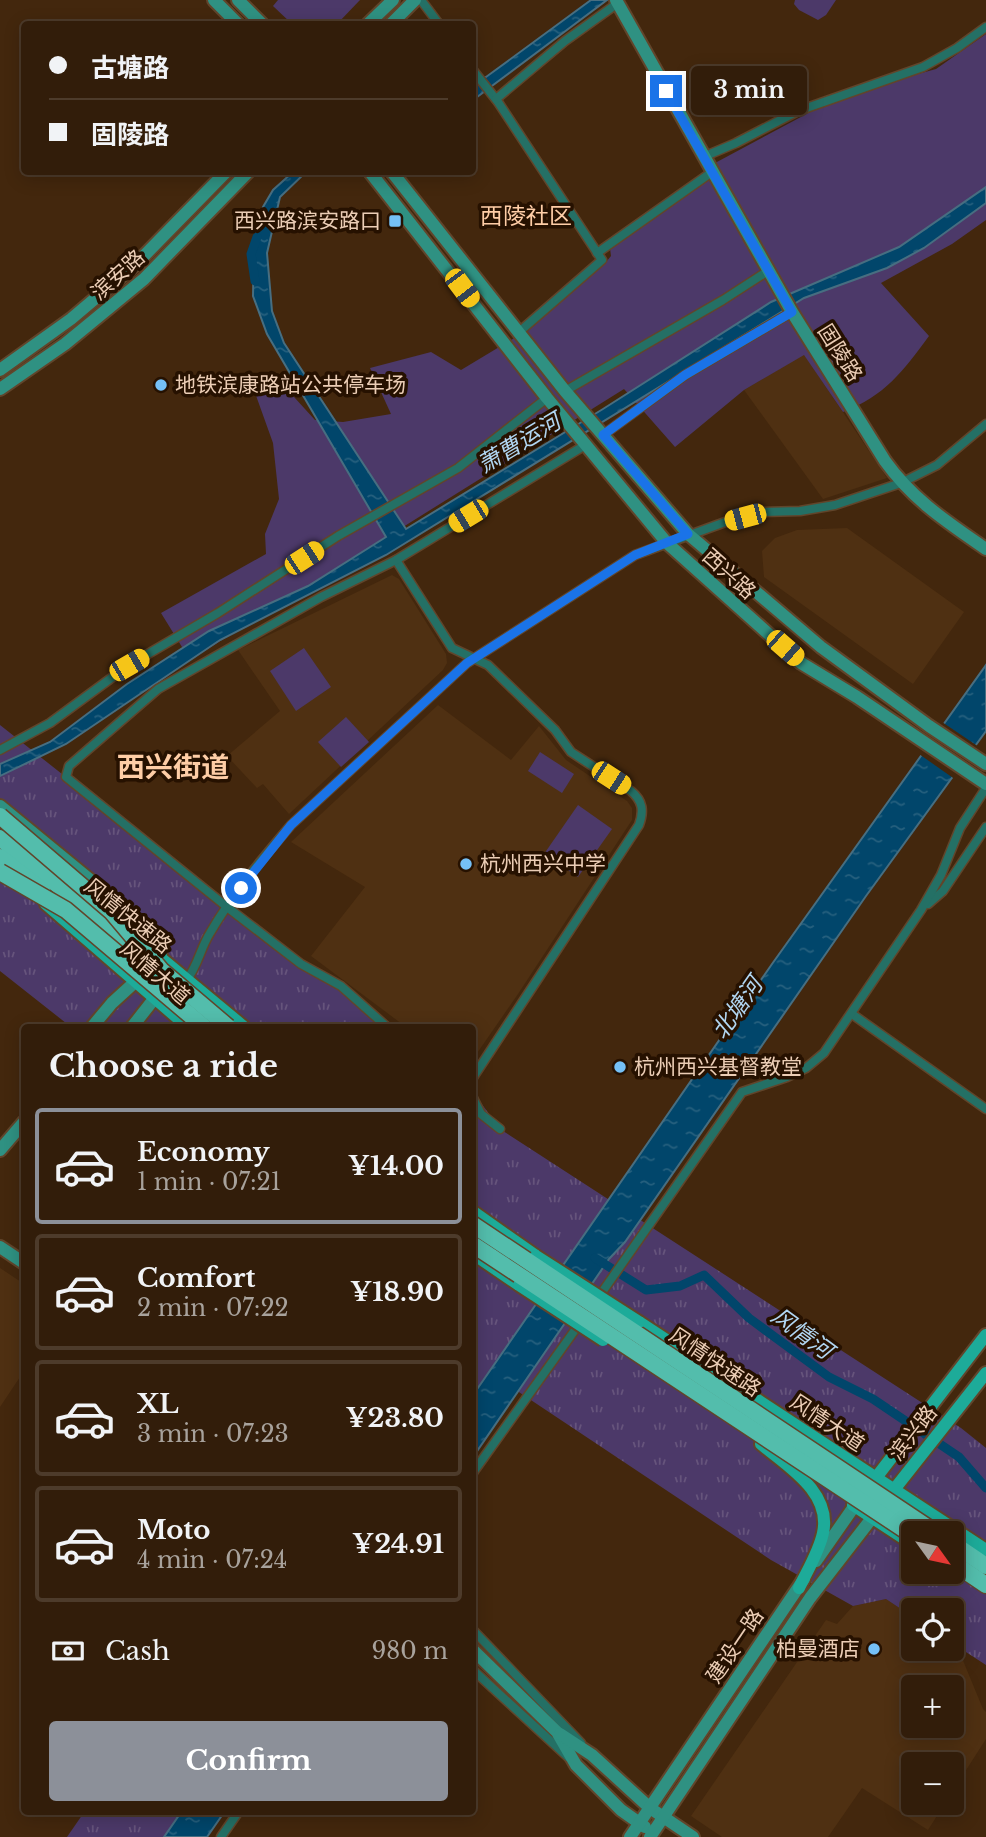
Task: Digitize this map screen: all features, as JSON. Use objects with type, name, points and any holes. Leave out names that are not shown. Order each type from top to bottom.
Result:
[{"type":"highway","points":[[0,816],[112,912],[166,968]]},
{"type":"highway","name":"风情快速路","points":[[0,838],[166,968],[225,1024]]},
{"type":"highway","name":"风情快速路","points":[[0,856],[200,1024]]},
{"type":"highway","points":[[0,869],[66,910]]},
{"type":"highway","name":"风情快速路","points":[[476,1227],[918,1521]]},
{"type":"highway","name":"风情快速路","points":[[476,1247],[901,1527]]},
{"type":"highway","points":[[964,1552],[986,1566]]},
{"type":"highway","points":[[964,1572],[984,1590]]},
{"type":"main road","points":[[214,0],[235,21]]},
{"type":"main road","points":[[238,0],[259,21]]},
{"type":"main road","points":[[372,21],[393,0]]},
{"type":"main road","points":[[394,21],[415,0]]},
{"type":"main road","name":"固陵路","points":[[617,2],[778,289],[901,483],[929,510],[986,550]]},
{"type":"main road","name":"滨安路","points":[[0,370],[71,319],[136,264],[223,175]]},
{"type":"main road","name":"滨安路","points":[[0,388],[65,345],[144,279],[244,175]]},
{"type":"main road","name":"西兴路","points":[[372,175],[547,398],[667,543],[801,663],[857,697],[986,786]]},
{"type":"main road","name":"西兴路","points":[[394,175],[565,391],[688,534],[821,647],[986,764]]},
{"type":"main road","points":[[0,806],[89,879],[166,968]]},
{"type":"main road","name":"风情大道","points":[[0,826],[96,905],[166,968],[187,980],[240,1024]]},
{"type":"main road","name":"风情大道","points":[[0,869],[184,1024]]},
{"type":"main road","points":[[94,1024],[135,982]]},
{"type":"main road","points":[[134,1024],[154,999]]},
{"type":"main road","points":[[0,1150],[21,1126]]},
{"type":"main road","name":"风情大道","points":[[476,1214],[536,1256],[986,1550]]},
{"type":"main road","points":[[0,1247],[21,1261]]},
{"type":"main road","points":[[476,1256],[901,1537]]},
{"type":"main road","name":"滨兴路","points":[[875,1479],[986,1335]]},
{"type":"main road","name":"滨兴路","points":[[872,1518],[986,1373]]},
{"type":"main road","points":[[761,1444],[807,1483],[818,1496],[824,1531],[799,1588]]},
{"type":"main road","name":"建设一路","points":[[630,1837],[854,1505],[875,1479]]},
{"type":"main road","name":"建设一路","points":[[654,1836],[810,1598],[872,1518]]},
{"type":"main road","points":[[964,1578],[984,1590]]},
{"type":"main road","points":[[476,1653],[557,1732],[592,1755],[650,1808],[693,1837]]},
{"type":"main road","points":[[557,1732],[576,1765],[621,1810],[654,1836]]},
{"type":"street","points":[[421,0],[437,21]]},
{"type":"street","points":[[496,99],[617,2]]},
{"type":"street","points":[[703,157],[798,111],[923,68],[986,27]]},
{"type":"street","points":[[476,74],[496,99],[599,257]]},
{"type":"street","points":[[519,332],[599,257],[712,172]]},
{"type":"street","points":[[565,391],[768,271]]},
{"type":"street","points":[[601,433],[685,375],[791,311]]},
{"type":"street","points":[[0,750],[50,723],[129,665],[338,536],[458,468],[547,398]]},
{"type":"street","points":[[154,999],[170,996],[195,970],[209,934],[291,825],[467,663],[635,555],[688,534],[762,512],[800,511],[835,506],[901,483],[937,465],[986,424]]},
{"type":"street","points":[[384,1024],[341,986],[301,964],[66,777],[69,766],[158,689],[321,597],[396,560],[585,443]]},
{"type":"street","points":[[396,560],[452,648],[488,665],[555,730],[571,752],[638,797],[642,815],[639,824],[476,1073]]},
{"type":"street","points":[[476,1468],[742,1092],[806,1068],[824,1053],[921,910],[941,875],[960,828],[986,786]]},
{"type":"street","points":[[921,910],[943,891],[986,827]]},
{"type":"street","points":[[852,1014],[986,1109]]},
{"type":"street","points":[[476,1104],[481,1114],[500,1129]]},
{"type":"street","points":[[476,1633],[592,1755]]},
{"type":"street","points":[[476,1673],[576,1765]]},
{"type":"street","points":[[221,1837],[236,1815]]},
{"type":"shaded area","points":[[804,354],[887,478],[823,499],[744,390]]},
{"type":"shaded area","points":[[847,528],[964,612],[913,684],[764,577],[762,551],[775,538],[797,530]]},
{"type":"shaded area","points":[[392,575],[399,579],[446,654],[447,663],[443,670],[289,814],[263,784],[257,788],[227,756],[280,711],[238,650]]},
{"type":"shaded area","name":"杭州西兴中学","points":[[438,705],[511,760],[539,726],[566,760],[627,801],[632,808],[632,820],[476,1055],[476,1024],[402,1024],[311,956],[365,887],[291,842]]},
{"type":"shaded area","points":[[0,1268],[21,1282],[21,1376],[0,1407]]},
{"type":"shaded area","points":[[886,1599],[901,1609],[901,1661],[963,1661],[986,1712],[986,1739],[964,1773],[964,1752],[901,1752],[901,1813],[862,1788],[828,1837],[722,1837],[691,1816],[826,1620],[837,1624],[853,1606]]},
{"type":"shaded area","points":[[904,1815],[937,1815],[928,1830]]},
{"type":"green space","points":[[278,0],[360,0],[340,21],[289,21],[273,6]]},
{"type":"green space","points":[[795,0],[836,0],[826,15],[818,20],[799,10],[794,4]]},
{"type":"green space","points":[[986,34],[986,220],[952,244],[881,283],[929,336],[882,390],[858,406],[843,412],[804,355],[744,390],[675,447],[624,389],[190,660],[161,613],[266,554],[265,534],[279,499],[273,443],[249,376],[284,386],[315,420],[343,422],[391,414],[370,368],[431,352],[461,370],[531,328],[606,262],[611,256],[610,248],[715,163],[842,95],[936,69]]},
{"type":"green space","points":[[304,648],[331,687],[296,711],[270,671]]},
{"type":"green space","points":[[346,717],[369,742],[341,767],[318,742]]},
{"type":"green space","points":[[0,725],[301,963],[341,986],[384,1024],[67,1024],[0,971]]},
{"type":"green space","points":[[540,752],[574,774],[562,793],[528,771]]},
{"type":"green space","points":[[578,805],[612,829],[578,877],[544,854]]},
{"type":"green space","points":[[476,1096],[500,1129],[961,1428],[986,1448],[986,1665],[964,1651],[964,1598],[901,1598],[901,1609],[886,1599],[853,1606],[771,1560],[489,1372],[476,1391]]},
{"type":"green space","points":[[82,1815],[179,1815],[164,1837],[67,1837]]},
{"type":"water","points":[[591,0],[607,0],[476,98],[476,82]]},
{"type":"water","points":[[290,175],[303,175],[280,197],[267,253],[272,311],[284,343],[406,529],[603,409],[771,302],[899,247],[986,187],[986,203],[924,248],[887,268],[804,298],[386,555],[220,640],[66,744],[0,776],[0,764],[50,742],[127,684],[209,631],[308,586],[386,537],[267,334],[253,296],[254,242],[263,207],[273,190]]},
{"type":"water","points":[[986,665],[986,731],[866,896],[625,1242],[609,1259],[476,1453],[476,1391],[772,964]]},
{"type":"water","points":[[179,1815],[222,1815],[207,1837],[164,1837]]},
{"type":"pier","points":[[942,722],[979,747],[956,780],[919,754]]},
{"type":"waterway","points":[[255,281],[251,254],[257,237]]},
{"type":"waterway","name":"风情河","points":[[595,1258],[646,1290],[680,1286],[704,1275],[749,1318],[829,1377],[873,1399],[959,1457],[986,1488]]},
{"type":"place","name":"西兴路滨安路口","points":[[395,221]]},
{"type":"place","name":"地铁滨康路站公共停车场","points":[[161,385]]},
{"type":"place","name":"杭州西兴中学","points":[[466,864]]},
{"type":"place","name":"杭州西兴基督教堂","points":[[620,1067]]},
{"type":"place","name":"柏曼酒店","points":[[874,1649]]},
{"type":"district","name":"西陵社区","points":[[526,216]]},
{"type":"district","name":"西兴街道","points":[[173,767]]},
{"type":"route","points":[[241,888],[291,825],[467,663],[635,555],[688,534],[603,435],[685,375],[792,312],[666,91]]},
{"type":"water label","name":"萧曹运河","points":[[519,443]]},
{"type":"water label","name":"北塘河","points":[[737,1008]]}]
